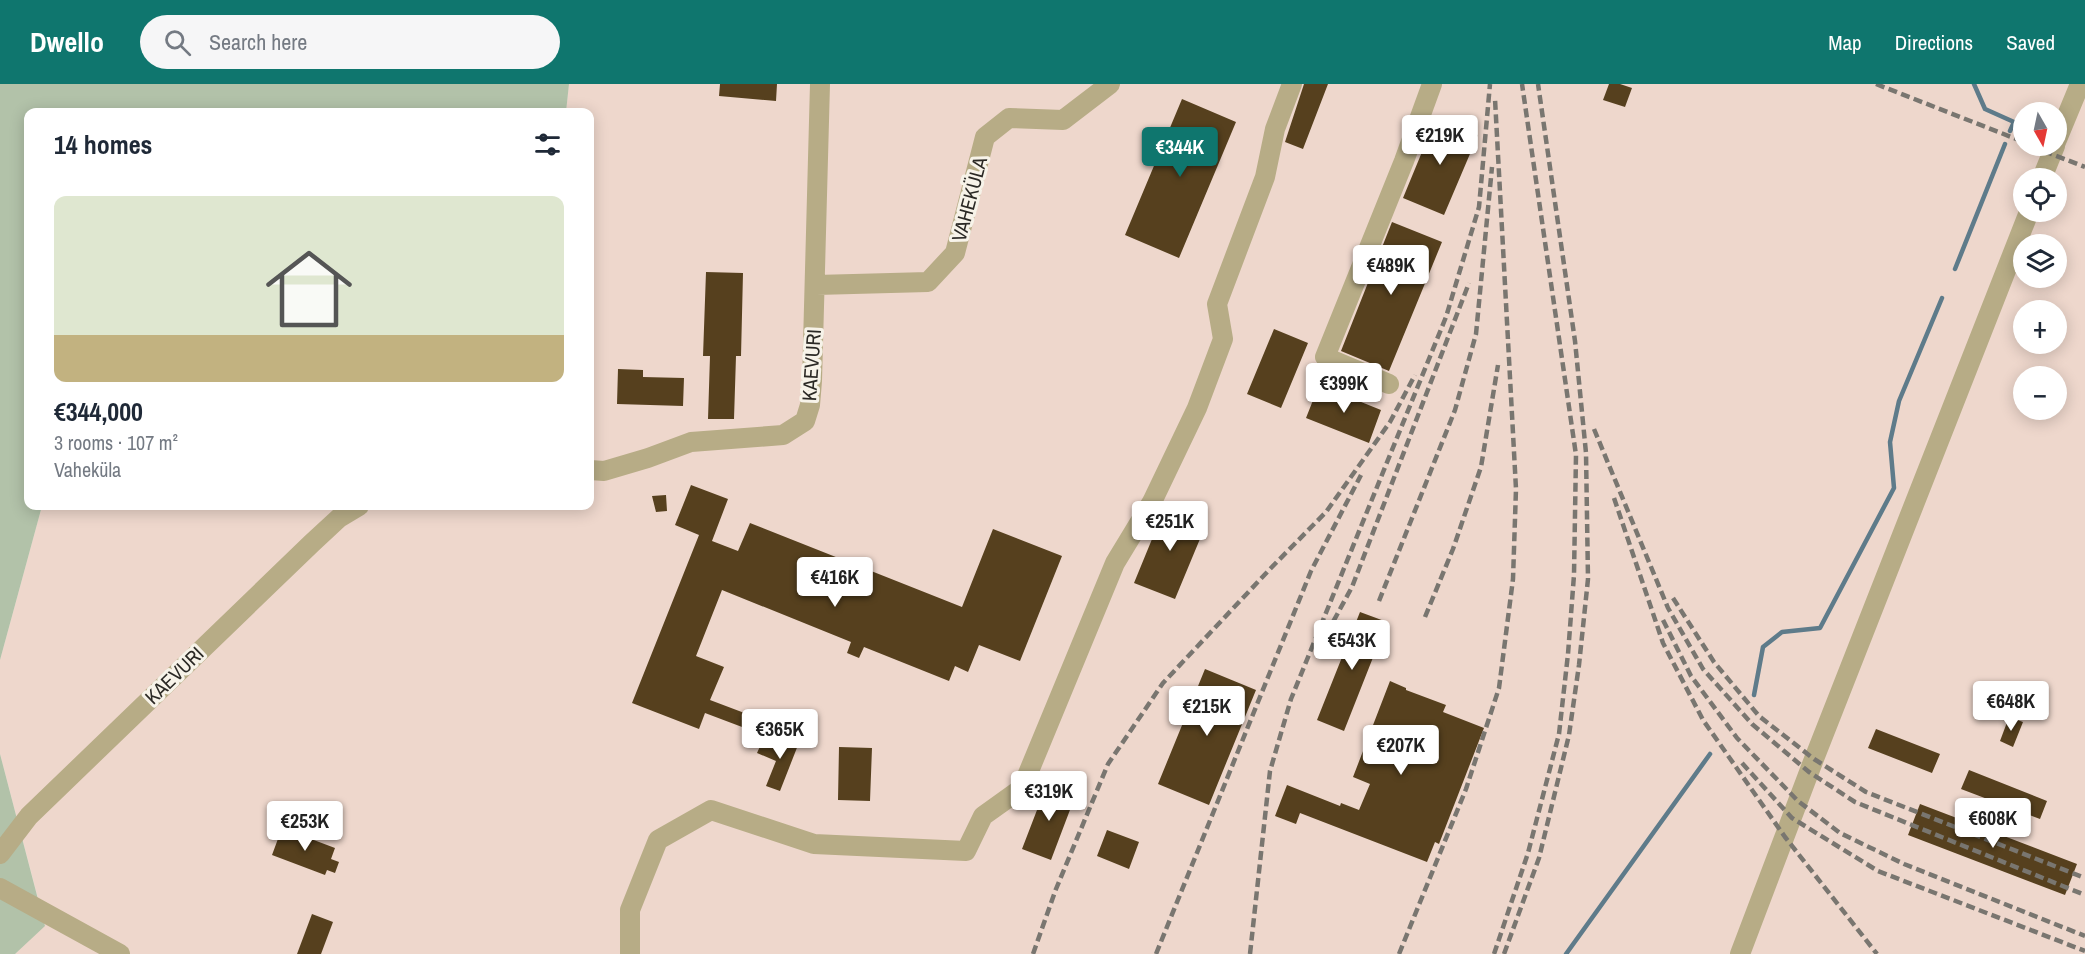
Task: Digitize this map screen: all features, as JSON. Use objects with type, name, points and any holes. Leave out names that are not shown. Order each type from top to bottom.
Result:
[{"type":"street","name":"KAEVURI","points":[[594,471],[615,468],[691,442],[783,435],[806,421],[810,405],[816,285],[820,84]]},
{"type":"street","name":"VAHEKÜLA","points":[[816,285],[928,282],[955,254],[985,137],[1009,118],[1063,120],[1110,84]]},
{"type":"street","points":[[630,954],[630,910],[658,840],[711,810],[814,844],[966,851],[983,816],[1023,788],[1115,563],[1152,502],[1197,408],[1223,339],[1217,304],[1265,177],[1275,129],[1292,84]]},
{"type":"street","points":[[1389,384],[1325,357],[1404,161],[1432,84]]},
{"type":"street","points":[[2067,116],[2080,84]]},
{"type":"street","points":[[1740,954],[1822,737],[2025,222]]},
{"type":"street","name":"KAEVURI","points":[[0,854],[29,816],[117,729],[312,543],[339,518],[352,510]]},
{"type":"street","points":[[0,888],[120,954]]},
{"type":"shaded area","points":[[569,84],[2085,84],[2085,954],[15,954],[45,925],[0,754],[0,660],[41,510],[594,510],[594,108],[566,108]]},
{"type":"green space","points":[[0,84],[569,84],[566,108],[24,108],[24,510],[41,510],[0,660]]},
{"type":"green space","points":[[0,754],[45,926],[15,954],[0,954]]},
{"type":"building","points":[[720,84],[777,84],[776,101],[719,96]]},
{"type":"building","points":[[1304,84],[1328,84],[1303,149],[1285,142]]},
{"type":"building","points":[[1609,84],[1620,84],[1632,88],[1625,107],[1603,100]]},
{"type":"building","points":[[1182,99],[1236,122],[1179,258],[1125,235]]},
{"type":"building","points":[[1436,118],[1478,135],[1444,215],[1403,198]]},
{"type":"building","points":[[1392,222],[1442,242],[1389,371],[1341,351]]},
{"type":"building","points":[[706,272],[743,273],[741,356],[736,356],[734,419],[708,419],[710,356],[703,356]]},
{"type":"building","points":[[1274,329],[1308,343],[1281,408],[1247,394]]},
{"type":"building","points":[[618,369],[643,370],[643,377],[684,378],[683,406],[617,404]]},
{"type":"building","points":[[1319,385],[1381,410],[1369,443],[1306,418]]},
{"type":"building","points":[[691,485],[728,499],[712,541],[738,551],[750,523],[962,607],[993,529],[1062,556],[1020,661],[979,645],[968,672],[955,666],[949,681],[864,647],[859,658],[847,653],[851,642],[722,590],[696,656],[724,667],[710,700],[755,717],[750,730],[705,713],[699,729],[632,703],[699,535],[675,525]]},
{"type":"building","points":[[666,495],[667,511],[656,512],[652,496]]},
{"type":"building","points":[[1166,505],[1207,522],[1175,599],[1134,583]]},
{"type":"building","points":[[1360,612],[1387,622],[1344,731],[1317,720]]},
{"type":"building","points":[[1205,669],[1256,690],[1209,805],[1158,784]]},
{"type":"building","points":[[1390,681],[1406,690],[1446,705],[1443,712],[1484,728],[1439,844],[1435,842],[1427,862],[1300,813],[1296,824],[1275,816],[1287,785],[1340,806],[1341,803],[1359,810],[1370,784],[1353,777]]},
{"type":"building","points":[[2009,717],[2023,722],[2013,747],[2000,741]]},
{"type":"building","points":[[1876,729],[1940,754],[1932,773],[1868,748]]},
{"type":"building","points":[[786,734],[800,740],[780,791],[766,786],[776,761],[757,753],[762,742],[780,749]]},
{"type":"building","points":[[839,747],[872,748],[870,801],[838,800]]},
{"type":"building","points":[[1969,770],[2047,801],[2040,819],[1961,789]]},
{"type":"building","points":[[1047,784],[1076,794],[1051,860],[1022,849]]},
{"type":"building","points":[[1920,804],[2077,864],[2065,895],[1908,835]]},
{"type":"building","points":[[282,828],[335,848],[331,859],[339,862],[335,873],[327,870],[325,875],[272,855]]},
{"type":"building","points":[[1107,830],[1139,842],[1129,869],[1097,856]]},
{"type":"building","points":[[312,914],[333,922],[321,954],[297,954]]},
{"type":"waterway","points":[[1974,84],[1985,109],[2014,122],[2010,131]]},
{"type":"waterway","points":[[1955,269],[2005,144]]},
{"type":"waterway","points":[[1754,695],[1763,647],[1782,632],[1820,628],[1894,488],[1890,442],[1899,401],[1942,298]]},
{"type":"waterway","points":[[1566,954],[1710,754]]},
{"type":"railway","points":[[1250,954],[1270,771],[1291,699],[1446,317],[1479,207],[1490,84]]},
{"type":"railway","points":[[1494,954],[1528,853],[1559,734],[1574,575],[1576,455],[1522,84]]},
{"type":"railway","points":[[1504,954],[1539,858],[1569,735],[1588,579],[1586,453],[1575,341],[1538,84]]},
{"type":"railway","points":[[1876,84],[2013,138]]},
{"type":"railway","points":[[1399,954],[1466,789],[1499,688],[1513,579],[1516,489],[1495,99]]},
{"type":"railway","points":[[2057,156],[2085,167]]},
{"type":"railway","points":[[1379,601],[1455,410],[1476,334],[1492,167]]},
{"type":"railway","points":[[1327,633],[1352,587],[1469,283]]},
{"type":"railway","points":[[1425,617],[1453,549],[1481,467],[1498,365]]},
{"type":"railway","points":[[1033,954],[1056,889],[1108,764],[1163,683],[1326,512],[1390,422],[1415,375]]},
{"type":"railway","points":[[1594,429],[1668,608],[1703,669],[1752,724],[1809,772],[1855,802],[2085,895]]},
{"type":"railway","points":[[1156,954],[1311,571],[1361,475]]},
{"type":"railway","points":[[1614,498],[1663,643],[1703,720],[1785,837],[1877,954]]},
{"type":"railway","points":[[1673,598],[1714,662],[1759,716],[1814,759],[1866,792],[2085,878]]},
{"type":"railway","points":[[1663,620],[1691,676],[1737,738],[1798,801],[1840,833],[1904,864],[2085,936]]},
{"type":"railway","points":[[1742,763],[1792,818],[1878,871],[2085,951]]}]
